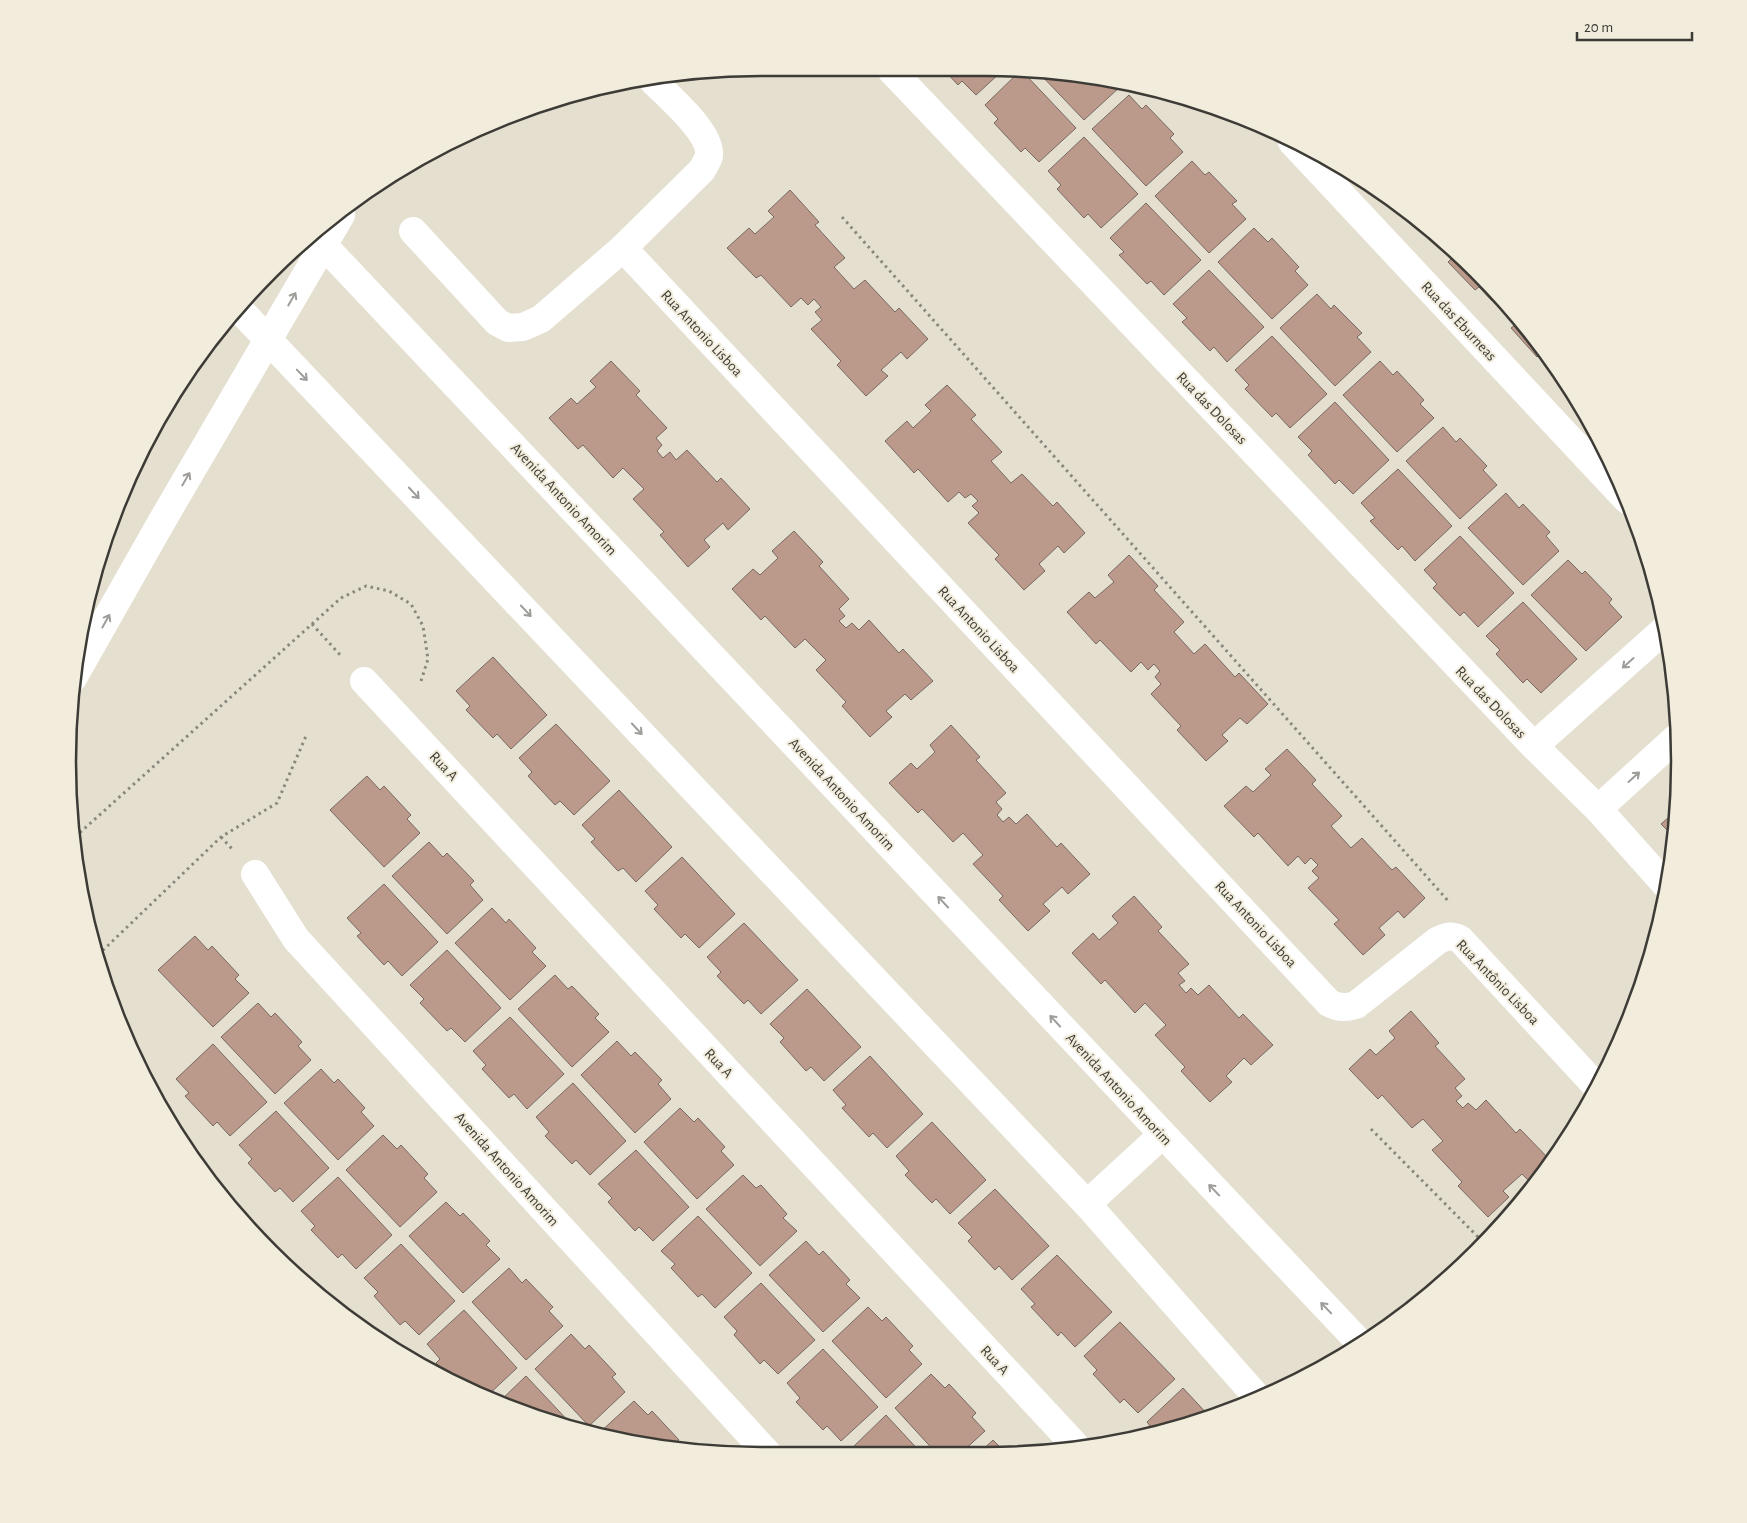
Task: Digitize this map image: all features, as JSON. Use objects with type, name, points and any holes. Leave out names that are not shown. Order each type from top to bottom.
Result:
[{"type":"street","name":"Rua das Dolosas","points":[[897,76],[1534,746],[1598,810],[1661,879]]},
{"type":"street","points":[[413,231],[497,322],[508,328],[523,327],[541,319],[623,248],[702,170],[709,156],[706,141],[695,124],[656,84]]},
{"type":"street","name":"Rua das Eburneas","points":[[1304,155],[1612,484]]},
{"type":"street","name":"Avenida Antonio Amorim","points":[[318,239],[1355,1338]]},
{"type":"street","points":[[84,659],[268,341],[318,240]]},
{"type":"street","name":"Rua Antonio Lisboa","points":[[623,248],[1329,1003],[1337,1007]]},
{"type":"street","points":[[243,314],[1087,1204],[1253,1393]]},
{"type":"street","name":"Rua das Dolosas","points":[[1534,746],[1659,634]]},
{"type":"street","name":"Rua A","points":[[364,681],[1072,1441]]},
{"type":"street","points":[[1598,810],[1670,743]]},
{"type":"street","name":"Avenida Antonio Amorim","points":[[255,874],[296,939],[762,1447]]},
{"type":"street","name":"Rua Antônio Lisboa","points":[[1337,1007],[1347,1008],[1356,1005],[1437,940],[1445,936],[1453,936],[1460,939],[1591,1081]]},
{"type":"street","points":[[1087,1204],[1162,1135]]},
{"type":"path","points":[[842,218],[1450,902],[1460,939]]},
{"type":"path","points":[[80,832],[341,598],[366,586],[389,591],[411,604],[423,626],[428,658],[421,681]]},
{"type":"path","points":[[312,624],[364,681]]},
{"type":"path","points":[[103,950],[221,837],[277,803],[306,736]]},
{"type":"path","points":[[1371,1129],[1478,1237]]},
{"type":"building","points":[[950,76],[996,76],[976,95],[962,81],[958,85]]},
{"type":"building","points":[[1014,77],[1029,78],[1076,128],[1039,162],[1025,148],[1021,152],[994,123],[998,119],[985,105]]},
{"type":"building","points":[[1045,79],[1118,89],[1084,120]]},
{"type":"building","points":[[1129,95],[1142,109],[1146,105],[1174,134],[1170,138],[1183,152],[1146,186],[1092,129]]},
{"type":"building","points":[[1084,137],[1138,194],[1101,228],[1088,214],[1084,218],[1057,189],[1061,185],[1048,171]]},
{"type":"building","points":[[1192,161],[1205,175],[1209,172],[1237,201],[1232,204],[1246,219],[1209,253],[1155,196]]},
{"type":"building","points":[[790,190],[819,222],[815,225],[845,258],[834,267],[854,289],[865,280],[895,312],[899,308],[928,339],[907,359],[901,352],[881,370],[888,376],[866,396],[837,365],[841,361],[811,329],[822,320],[815,312],[821,307],[814,299],[808,305],[801,298],[791,307],[761,275],[756,278],[727,248],[749,228],[755,234],[774,217],[768,211]]},
{"type":"building","points":[[1146,203],[1201,260],[1164,295],[1151,281],[1147,284],[1119,255],[1124,252],[1110,238]]},
{"type":"building","points":[[1254,228],[1268,242],[1272,238],[1299,267],[1295,271],[1308,285],[1272,319],[1218,262]]},
{"type":"building","points":[[1451,259],[1470,277],[1492,301],[1479,287],[1475,290],[1448,262]]},
{"type":"building","points":[[1209,270],[1264,327],[1227,362],[1214,347],[1210,351],[1182,322],[1187,318],[1173,304]]},
{"type":"building","points":[[1317,294],[1331,309],[1334,305],[1362,333],[1357,337],[1371,352],[1335,386],[1280,328]]},
{"type":"building","points":[[1514,326],[1537,357],[1511,328]]},
{"type":"building","points":[[1272,336],[1327,394],[1290,428],[1276,413],[1272,417],[1245,389],[1249,385],[1235,370]]},
{"type":"building","points":[[611,361],[640,391],[636,395],[667,428],[656,438],[662,445],[657,451],[663,458],[670,452],[676,460],[687,450],[717,482],[721,478],[750,509],[728,530],[723,523],[704,540],[710,547],[688,567],[660,535],[664,532],[633,499],[644,489],[623,468],[613,478],[583,445],[578,449],[549,418],[571,398],[577,404],[596,387],[590,381]]},
{"type":"building","points":[[1380,361],[1393,375],[1397,371],[1424,400],[1420,404],[1434,418],[1397,452],[1343,395]]},
{"type":"building","points":[[947,385],[976,415],[971,419],[1002,452],[991,461],[1011,483],[1022,474],[1053,506],[1057,502],[1085,533],[1064,553],[1058,546],[1039,564],[1045,571],[1024,590],[995,559],[999,555],[968,523],[979,513],[972,506],[978,501],[971,494],[965,498],[959,492],[948,502],[918,469],[914,473],[885,441],[907,421],[913,428],[931,411],[925,405]]},
{"type":"building","points":[[1335,402],[1389,460],[1353,494],[1339,480],[1335,484],[1308,455],[1312,451],[1298,437]]},
{"type":"building","points":[[1443,427],[1456,442],[1460,438],[1487,466],[1483,470],[1497,485],[1460,519],[1406,461]]},
{"type":"building","points":[[1398,469],[1452,526],[1415,561],[1402,546],[1398,550],[1370,521],[1375,518],[1361,503]]},
{"type":"building","points":[[1506,493],[1519,508],[1523,504],[1550,532],[1546,536],[1559,551],[1523,585],[1468,528]]},
{"type":"building","points":[[794,531],[823,562],[819,566],[849,599],[839,609],[845,616],[839,621],[846,628],[852,623],[859,630],[869,620],[899,653],[903,649],[933,681],[911,700],[905,694],[886,711],[892,717],[870,737],[842,706],[846,702],[816,670],[826,660],[805,639],[795,648],[765,616],[761,620],[732,589],[753,569],[760,575],[778,558],[772,551]]},
{"type":"building","points":[[1460,536],[1514,593],[1478,627],[1464,612],[1460,616],[1433,588],[1437,584],[1424,570]]},
{"type":"building","points":[[1129,555],[1158,586],[1154,590],[1184,622],[1174,632],[1194,654],[1205,644],[1235,677],[1239,673],[1268,704],[1247,724],[1240,718],[1222,735],[1228,741],[1206,761],[1177,730],[1181,726],[1151,694],[1161,684],[1155,677],[1160,671],[1154,664],[1148,670],[1141,662],[1131,672],[1100,640],[1096,644],[1067,612],[1089,592],[1095,598],[1114,582],[1108,575]]},
{"type":"building","points":[[1568,560],[1582,574],[1585,571],[1612,599],[1609,603],[1622,617],[1586,651],[1531,595]]},
{"type":"building","points":[[1523,602],[1577,659],[1541,693],[1527,679],[1523,683],[1496,654],[1500,650],[1486,636]]},
{"type":"building","points":[[493,657],[547,715],[511,749],[497,734],[493,738],[466,710],[470,706],[456,691]]},
{"type":"building","points":[[556,724],[610,781],[574,815],[560,801],[555,805],[528,776],[532,772],[519,758]]},
{"type":"building","points":[[951,725],[980,757],[976,760],[1006,793],[996,802],[1002,809],[997,815],[1003,822],[1009,817],[1016,824],[1027,814],[1057,847],[1061,843],[1090,874],[1068,894],[1062,887],[1043,904],[1050,911],[1028,931],[999,900],[1003,896],[973,864],[983,855],[963,833],[953,842],[922,809],[918,813],[889,783],[911,763],[917,769],[935,752],[930,745]]},
{"type":"building","points":[[1287,749],[1316,780],[1312,784],[1342,816],[1331,826],[1351,848],[1362,838],[1392,870],[1396,867],[1425,898],[1404,918],[1398,911],[1379,928],[1385,935],[1363,955],[1334,924],[1339,920],[1308,888],[1319,878],[1312,871],[1318,865],[1311,858],[1305,864],[1298,856],[1288,866],[1258,833],[1254,837],[1224,806],[1246,786],[1253,792],[1271,775],[1265,769]]},
{"type":"building","points":[[367,776],[380,790],[384,786],[411,815],[407,819],[420,833],[384,867],[330,810]]},
{"type":"building","points":[[619,790],[672,847],[636,882],[623,868],[618,871],[591,842],[595,839],[582,825]]},
{"type":"building","points":[[1668,818],[1667,830],[1661,824]]},
{"type":"building","points":[[429,842],[443,857],[447,853],[474,881],[470,885],[483,900],[447,934],[392,876]]},
{"type":"building","points":[[682,857],[735,914],[699,948],[685,934],[681,938],[654,909],[658,905],[645,891]]},
{"type":"building","points":[[384,884],[438,942],[402,976],[388,961],[384,965],[357,936],[361,933],[347,918]]},
{"type":"building","points":[[1134,896],[1162,927],[1158,931],[1189,964],[1178,973],[1185,981],[1179,985],[1186,993],[1191,988],[1198,995],[1209,985],[1239,1018],[1243,1014],[1273,1045],[1251,1065],[1244,1058],[1226,1076],[1232,1082],[1210,1102],[1181,1071],[1185,1067],[1155,1035],[1166,1025],[1145,1003],[1135,1013],[1105,980],[1101,984],[1072,953],[1093,933],[1099,940],[1118,923],[1112,916]]},
{"type":"building","points":[[492,908],[506,923],[509,919],[536,948],[532,952],[546,966],[510,1000],[455,943]]},
{"type":"building","points":[[744,923],[798,980],[761,1014],[748,1000],[744,1004],[717,976],[721,972],[707,957]]},
{"type":"building","points":[[195,936],[208,950],[212,946],[239,975],[235,979],[249,993],[213,1027],[158,970]]},
{"type":"building","points":[[447,950],[501,1008],[465,1042],[451,1028],[447,1031],[420,1003],[424,999],[410,985]]},
{"type":"building","points":[[555,975],[568,989],[572,986],[599,1014],[595,1018],[609,1032],[572,1067],[518,1009]]},
{"type":"building","points":[[807,989],[861,1047],[824,1081],[811,1067],[806,1071],[780,1042],[784,1038],[770,1024]]},
{"type":"building","points":[[258,1003],[271,1017],[275,1013],[302,1042],[298,1046],[311,1060],[275,1094],[221,1037]]},
{"type":"building","points":[[1411,1011],[1439,1043],[1435,1046],[1465,1079],[1455,1088],[1462,1096],[1456,1101],[1463,1108],[1468,1103],[1476,1110],[1486,1100],[1516,1133],[1520,1129],[1546,1155],[1528,1180],[1522,1174],[1503,1191],[1509,1197],[1488,1217],[1458,1186],[1462,1182],[1432,1150],[1443,1141],[1423,1119],[1412,1128],[1382,1095],[1378,1099],[1349,1069],[1370,1049],[1376,1055],[1395,1038],[1389,1031]]},
{"type":"building","points":[[510,1017],[564,1074],[527,1109],[514,1094],[509,1098],[482,1069],[486,1065],[473,1051]]},
{"type":"building","points":[[617,1041],[631,1056],[635,1052],[662,1080],[658,1084],[671,1099],[635,1133],[581,1075]]},
{"type":"building","points":[[213,1044],[267,1102],[230,1136],[217,1122],[213,1126],[185,1096],[189,1093],[176,1079]]},
{"type":"building","points":[[870,1056],[923,1114],[887,1148],[873,1133],[869,1137],[842,1108],[846,1105],[833,1090]]},
{"type":"building","points":[[321,1069],[334,1083],[338,1079],[365,1108],[361,1112],[374,1126],[338,1160],[284,1103]]},
{"type":"building","points":[[573,1083],[626,1141],[590,1175],[576,1160],[572,1164],[545,1136],[549,1132],[536,1117]]},
{"type":"building","points":[[680,1108],[694,1122],[698,1118],[725,1147],[721,1151],[734,1165],[697,1199],[644,1142]]},
{"type":"building","points":[[276,1111],[329,1168],[293,1202],[280,1188],[275,1192],[248,1163],[252,1159],[239,1145]]},
{"type":"building","points":[[932,1122],[986,1180],[950,1214],[936,1199],[932,1203],[905,1175],[909,1171],[896,1156]]},
{"type":"building","points":[[383,1135],[397,1149],[401,1145],[428,1174],[424,1178],[437,1192],[400,1227],[346,1170]]},
{"type":"building","points":[[636,1150],[689,1207],[653,1241],[639,1227],[635,1231],[608,1202],[612,1198],[598,1184]]},
{"type":"building","points":[[743,1175],[756,1188],[761,1185],[787,1214],[783,1218],[797,1231],[760,1266],[706,1209]]},
{"type":"building","points":[[338,1177],[392,1235],[356,1269],[342,1254],[338,1258],[311,1230],[315,1226],[301,1211]]},
{"type":"building","points":[[995,1189],[1049,1246],[1012,1280],[999,1266],[995,1270],[968,1241],[972,1237],[958,1223]]},
{"type":"building","points":[[446,1202],[460,1216],[463,1213],[490,1241],[486,1245],[500,1259],[463,1293],[409,1236]]},
{"type":"building","points":[[698,1216],[752,1273],[715,1308],[702,1294],[698,1297],[671,1268],[675,1264],[661,1251]]},
{"type":"building","points":[[806,1241],[819,1255],[823,1251],[850,1280],[846,1284],[860,1298],[823,1332],[769,1275]]},
{"type":"building","points":[[401,1244],[455,1301],[419,1335],[405,1321],[400,1325],[374,1296],[378,1292],[364,1278]]},
{"type":"building","points":[[1057,1255],[1112,1312],[1075,1347],[1061,1332],[1058,1336],[1031,1307],[1035,1304],[1021,1289]]},
{"type":"building","points":[[509,1268],[522,1283],[526,1279],[553,1307],[549,1311],[563,1326],[526,1360],[472,1302]]},
{"type":"building","points":[[761,1283],[815,1340],[778,1374],[764,1360],[760,1364],[734,1335],[737,1331],[724,1317]]},
{"type":"building","points":[[868,1307],[882,1321],[886,1317],[913,1346],[909,1350],[922,1364],[886,1398],[832,1341]]},
{"type":"building","points":[[464,1310],[517,1368],[492,1392],[438,1366],[436,1363],[440,1359],[427,1344]]},
{"type":"building","points":[[1120,1322],[1175,1379],[1138,1413],[1124,1399],[1120,1403],[1093,1374],[1097,1370],[1084,1356]]},
{"type":"building","points":[[571,1334],[585,1349],[589,1345],[616,1374],[612,1377],[625,1392],[590,1425],[587,1424],[535,1369]]},
{"type":"building","points":[[823,1349],[878,1407],[841,1441],[827,1426],[823,1430],[796,1402],[800,1398],[787,1383]]},
{"type":"building","points":[[931,1374],[945,1388],[949,1384],[976,1413],[972,1417],[985,1431],[968,1447],[931,1447],[895,1408]]},
{"type":"building","points":[[526,1376],[565,1417],[541,1410],[504,1397]]},
{"type":"building","points":[[1183,1388],[1204,1411],[1150,1426],[1147,1422]]},
{"type":"building","points":[[634,1401],[648,1415],[652,1411],[679,1440],[672,1441],[628,1434],[604,1428]]},
{"type":"building","points":[[886,1415],[916,1447],[853,1447]]},
{"type":"building","points":[[993,1440],[999,1446],[986,1447]]}]
